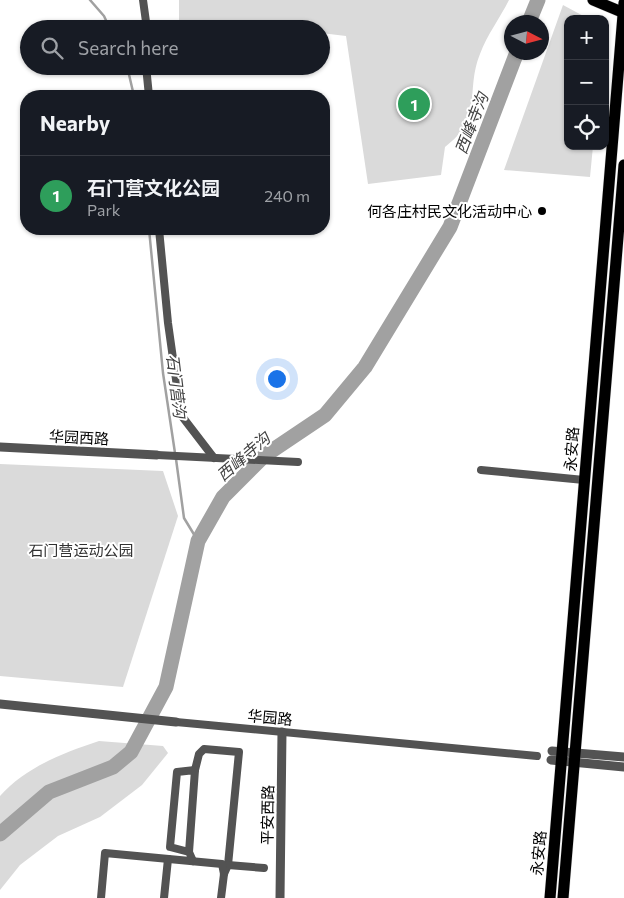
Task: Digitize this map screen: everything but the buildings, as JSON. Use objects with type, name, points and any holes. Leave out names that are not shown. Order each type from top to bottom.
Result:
[{"type":"main road","points":[[593,0],[624,9]]},
{"type":"main road","name":"永安路","points":[[550,898],[557,756],[584,480],[624,9]]},
{"type":"main road","name":"永安路","points":[[563,898],[624,165]]},
{"type":"street","points":[[143,0],[146,20]]},
{"type":"street","points":[[147,75],[148,90]]},
{"type":"street","points":[[160,235],[167,313],[181,415],[214,458]]},
{"type":"street","name":"华园西路","points":[[0,447],[157,455]]},
{"type":"street","points":[[157,455],[298,462]]},
{"type":"street","points":[[481,470],[584,480]]},
{"type":"street","name":"华园路","points":[[0,704],[537,756]]},
{"type":"street","name":"平安西路","points":[[280,898],[282,732]]},
{"type":"street","points":[[193,861],[189,852],[195,770],[199,754],[204,749],[239,752],[228,865],[224,874],[221,898]]},
{"type":"street","points":[[557,756],[624,767]]},
{"type":"street","points":[[574,758],[624,757]]},
{"type":"street","points":[[189,852],[170,847],[178,772],[195,770]]},
{"type":"street","points":[[101,898],[105,853],[222,864],[224,874]]},
{"type":"street","points":[[164,898],[168,858]]},
{"type":"street","points":[[228,865],[264,868]]},
{"type":"green space","points":[[179,0],[509,0],[480,54],[476,67],[469,115],[457,136],[445,147],[441,175],[368,184],[346,36],[330,34],[330,20],[179,20]]},
{"type":"green space","points":[[563,5],[582,15],[564,15],[564,150],[593,150],[590,177],[504,170],[543,60],[549,60],[549,44]]},
{"type":"green space","name":"石门营运动公园","points":[[0,464],[163,471],[178,516],[123,687],[0,676]]},
{"type":"green space","points":[[99,741],[163,746],[168,753],[142,785],[100,817],[58,836],[20,865],[0,890],[0,796],[33,769],[59,756]]},
{"type":"waterway","name":"石门营沟","points":[[90,0],[106,20]]},
{"type":"waterway","name":"西峰寺沟","points":[[532,15],[538,0]]},
{"type":"waterway","name":"西峰寺沟","points":[[0,834],[49,792],[113,767],[131,752],[166,687],[198,541],[223,497],[264,456],[325,415],[365,367],[450,227],[514,60]]},
{"type":"waterway","name":"石门营沟","points":[[129,75],[133,90]]},
{"type":"waterway","name":"石门营沟","points":[[150,235],[163,373],[175,453]]},
{"type":"waterway","name":"石门营沟","points":[[176,459],[184,518],[198,541]]},
{"type":"place","name":"石门营文化公园","points":[[414,104]]},
{"type":"place","name":"何各庄村民文化活动中心","points":[[542,211]]}]
